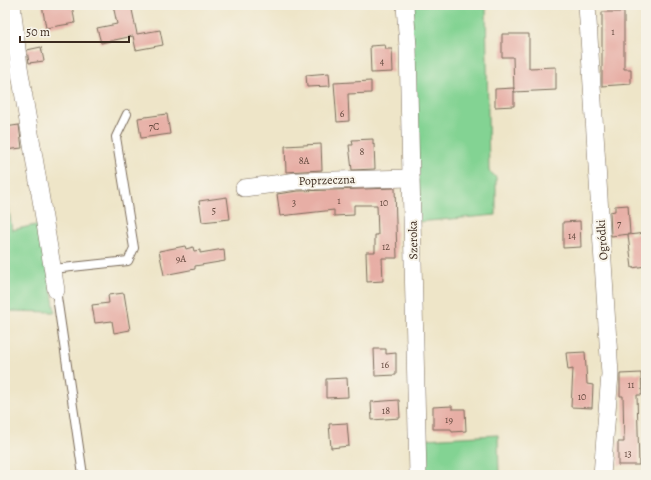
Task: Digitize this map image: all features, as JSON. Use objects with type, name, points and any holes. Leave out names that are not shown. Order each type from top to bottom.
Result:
[{"type":"street","points":[[12,5],[19,67],[56,290]]},
{"type":"street","name":"Szeroka","points":[[405,5],[408,47],[418,475]]},
{"type":"street","name":"Ogródki","points":[[587,5],[610,374],[602,475]]},
{"type":"street","name":"Poprzeczna","points":[[244,188],[297,181],[411,178]]},
{"type":"lane","points":[[52,269],[128,261],[134,248],[116,137],[126,114]]},
{"type":"lane","points":[[56,290],[83,475]]},
{"type":"green space","points":[[410,5],[486,5],[489,171],[496,177],[496,215],[417,222]]},
{"type":"green space","points":[[5,187],[12,230],[41,224],[55,312],[5,311]]},
{"type":"green space","points":[[498,435],[499,475],[424,475],[424,439]]},
{"type":"building","points":[[42,5],[72,5],[75,23],[46,28]]},
{"type":"building","points":[[113,5],[131,5],[137,34],[160,30],[163,45],[136,50],[133,36],[101,43],[97,28],[117,24]]},
{"type":"building","points":[[602,12],[624,12],[624,69],[631,69],[631,84],[602,86]]},
{"type":"building","points":[[502,34],[529,34],[529,68],[556,67],[556,90],[514,92],[513,57],[502,57]]},
{"type":"building","points":[[385,45],[386,49],[392,49],[393,72],[371,73],[370,46]]},
{"type":"building","points":[[41,47],[44,61],[29,63],[27,50]]},
{"type":"building","points":[[329,73],[330,86],[307,87],[306,75]]},
{"type":"building","points":[[371,81],[371,93],[348,94],[349,121],[337,122],[334,83]]},
{"type":"building","points":[[514,88],[514,106],[495,107],[495,89]]},
{"type":"building","points":[[167,114],[170,134],[141,138],[138,118]]},
{"type":"building","points":[[19,125],[22,148],[5,150],[5,127]]},
{"type":"building","points":[[373,139],[375,169],[352,170],[349,145],[353,145],[352,140]]},
{"type":"building","points":[[321,144],[322,170],[286,172],[285,146]]},
{"type":"building","points":[[395,188],[397,258],[382,258],[383,281],[367,282],[366,252],[375,252],[375,235],[378,235],[377,205],[354,205],[354,215],[334,216],[334,210],[280,216],[277,194],[298,191]]},
{"type":"building","points":[[227,197],[230,219],[202,222],[199,201]]},
{"type":"building","points":[[628,205],[630,234],[611,236],[610,212],[615,211],[615,206]]},
{"type":"building","points":[[580,221],[581,247],[563,248],[563,222]]},
{"type":"building","points":[[646,233],[646,266],[632,268],[628,235]]},
{"type":"building","points":[[185,246],[186,249],[193,247],[194,251],[200,250],[200,253],[224,249],[225,261],[195,266],[195,269],[164,275],[159,251]]},
{"type":"building","points":[[124,293],[130,330],[114,333],[112,321],[95,323],[92,305],[109,303],[108,295]]},
{"type":"building","points":[[374,349],[386,349],[386,354],[396,353],[396,375],[375,376]]},
{"type":"building","points":[[585,352],[587,384],[593,385],[592,408],[571,407],[573,369],[568,370],[566,353]]},
{"type":"building","points":[[641,373],[642,395],[637,395],[639,465],[618,465],[618,442],[624,442],[623,396],[620,396],[620,374]]},
{"type":"building","points":[[347,378],[348,397],[326,398],[326,379]]},
{"type":"building","points":[[399,400],[400,418],[372,420],[371,402]]},
{"type":"building","points":[[452,406],[452,409],[465,409],[466,431],[452,432],[451,429],[433,429],[433,407]]},
{"type":"building","points":[[347,423],[349,446],[331,448],[329,424]]}]
